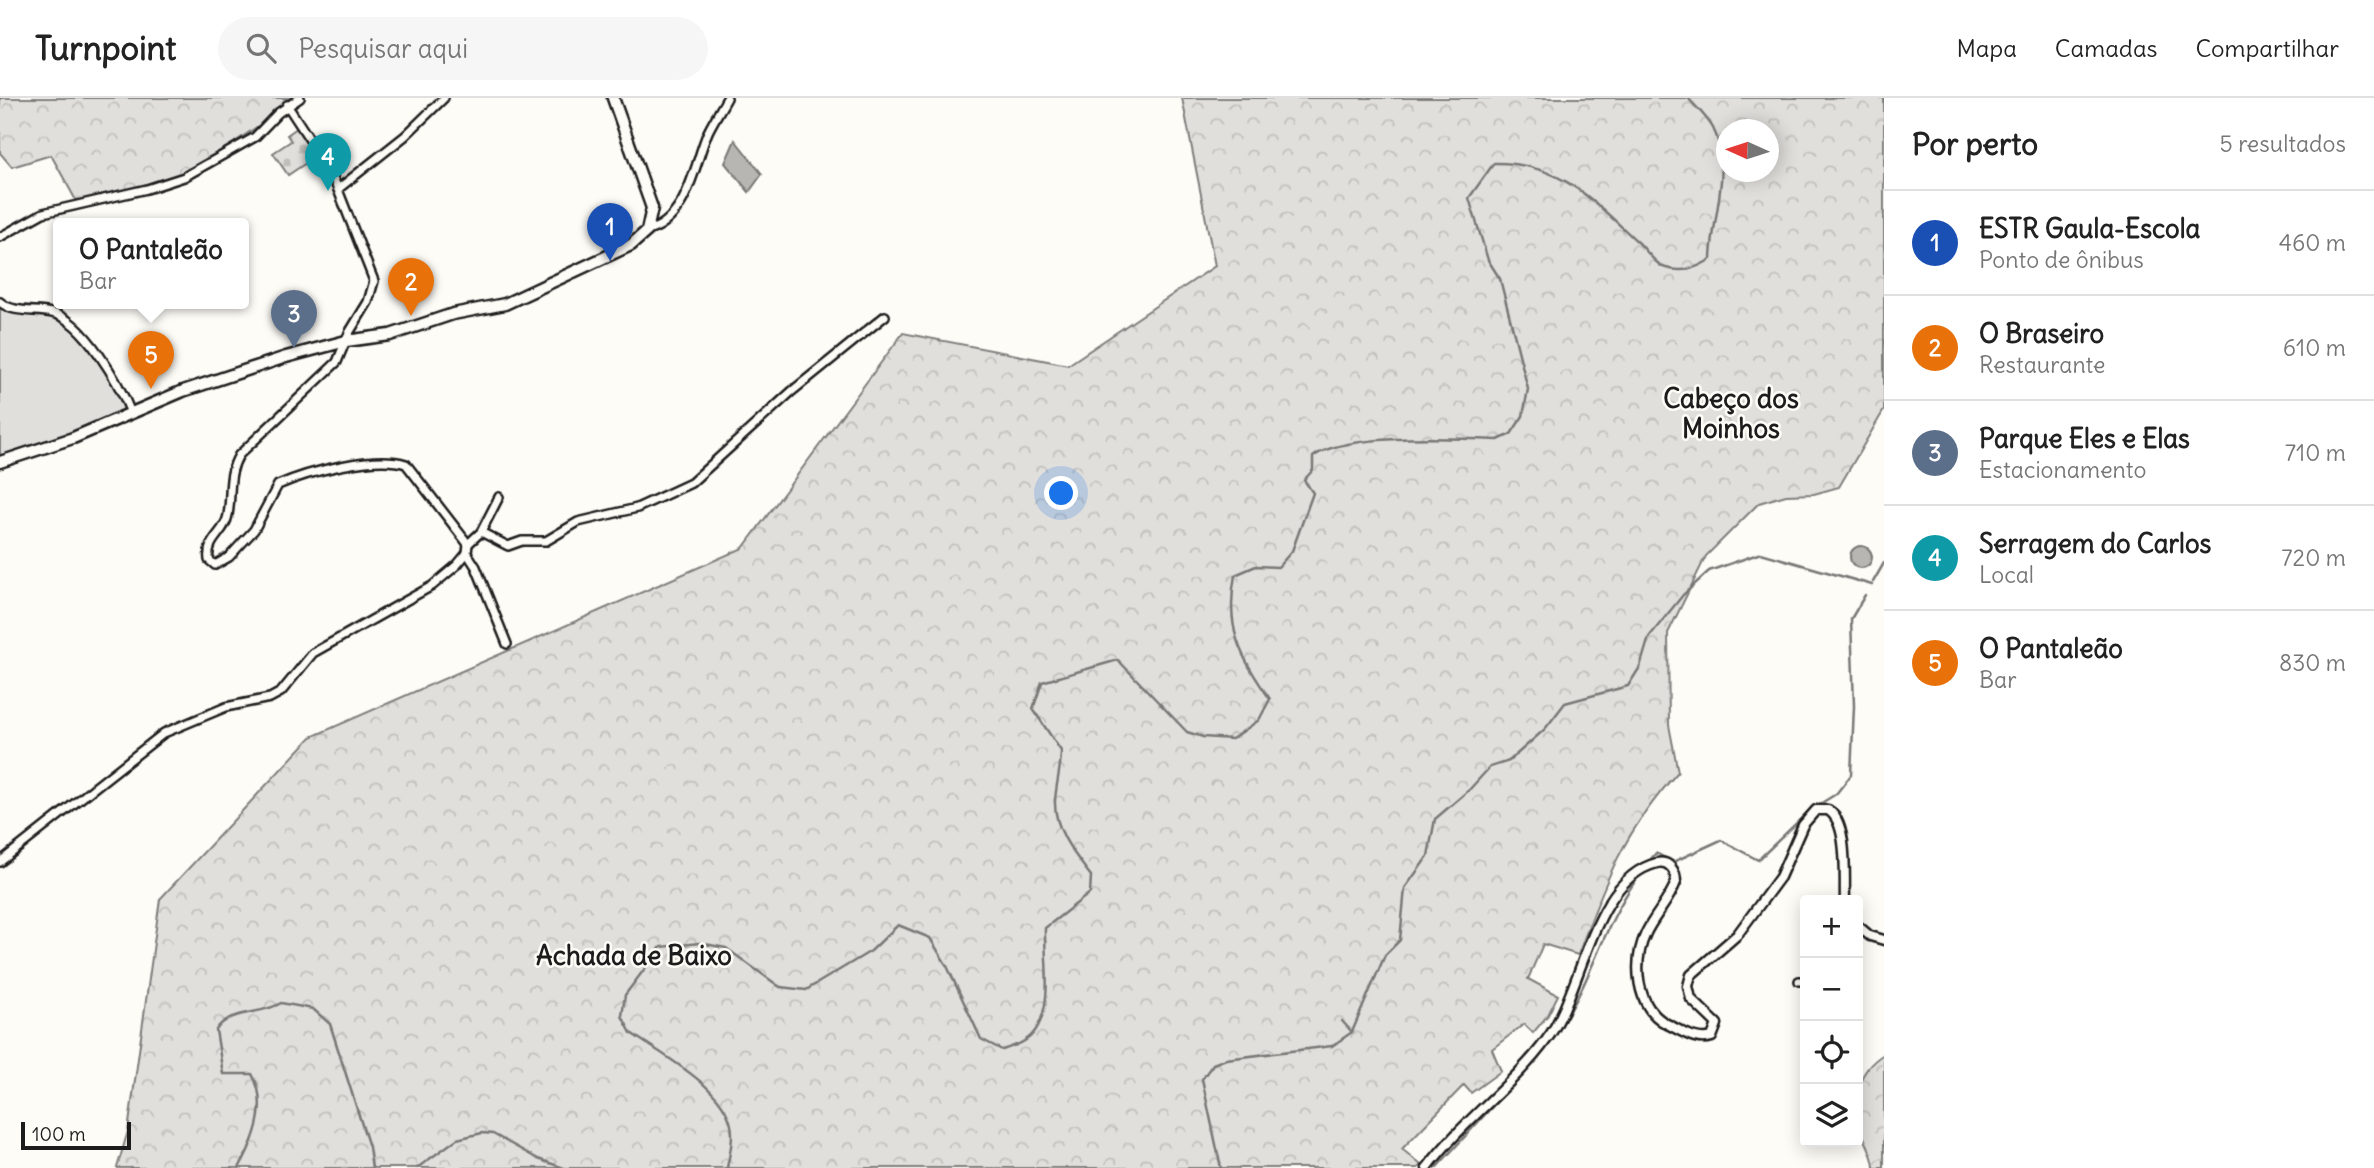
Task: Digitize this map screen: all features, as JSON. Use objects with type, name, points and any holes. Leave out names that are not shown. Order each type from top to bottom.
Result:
[{"type":"main road","points":[[0,462],[183,391],[346,341],[390,335],[453,314],[505,303],[631,245],[647,231],[652,216],[650,198],[613,98]]},
{"type":"street","points":[[0,236],[43,213],[147,189],[184,177],[255,137],[287,105],[300,98]]},
{"type":"street","points":[[338,189],[405,136],[444,98]]},
{"type":"street","points":[[647,231],[664,222],[687,191],[709,130],[727,98]]},
{"type":"street","points":[[287,105],[324,159],[374,281],[368,302],[337,362],[239,454],[231,468],[228,515],[224,525],[211,540],[209,560],[215,565],[229,557],[254,530],[278,485],[342,467],[384,461],[406,464],[468,544]]},
{"type":"street","points":[[0,302],[14,309],[56,313],[77,329],[120,384],[131,413]]},
{"type":"street","points":[[481,532],[508,546],[522,541],[546,541],[578,522],[637,508],[691,483],[791,392],[885,316]]},
{"type":"street","points":[[0,862],[164,733],[226,707],[270,698],[281,692],[313,653],[410,600],[457,565],[467,553],[468,544],[481,532],[499,497]]},
{"type":"street","points":[[467,553],[476,567],[507,644]]},
{"type":"street","points":[[1427,1168],[1453,1134],[1549,1038],[1568,1000],[1606,907],[1624,883],[1647,867],[1659,862],[1667,864],[1675,873],[1676,882],[1641,945],[1641,992],[1653,1013],[1695,1038],[1712,1037],[1717,1024],[1690,999],[1688,986],[1691,975],[1737,935],[1780,877],[1807,818],[1816,810],[1832,812],[1839,822],[1843,836],[1845,895]]},
{"type":"street","points":[[1863,930],[1870,936],[1884,940]]},
{"type":"green space","points":[[0,98],[299,98],[184,177],[78,204],[51,155],[12,167],[0,153]]},
{"type":"green space","points":[[1182,98],[1884,98],[1884,410],[1839,487],[1814,494],[1786,495],[1759,503],[1706,556],[1668,633],[1669,725],[1678,772],[1643,815],[1630,836],[1607,880],[1578,955],[1543,944],[1528,979],[1558,995],[1548,1015],[1533,1033],[1524,1024],[1492,1049],[1501,1071],[1471,1093],[1464,1085],[1402,1149],[1421,1165],[1418,1168],[117,1168],[128,1131],[160,899],[311,737],[743,548],[903,333],[1068,365],[1215,266]]},
{"type":"green space","points":[[297,128],[315,157],[288,175],[273,153],[291,141],[287,135]]},
{"type":"green space","points":[[0,302],[62,318],[88,339],[118,383],[131,413],[0,460]]},
{"type":"green space","points":[[1884,1054],[1884,1168],[1874,1168],[1871,1152],[1863,1135],[1863,1076],[1875,1060]]},
{"type":"shaded area","points":[[735,140],[762,174],[749,192],[725,163]]},
{"type":"shaded area","points":[[1861,546],[1869,549],[1872,557],[1869,565],[1861,568],[1853,565],[1850,557],[1853,549]]},
{"type":"waterway","points":[[727,1168],[732,1135],[729,1119],[721,1104],[694,1076],[631,1033],[622,1016],[625,995],[661,947],[700,943],[726,948],[780,987],[806,990],[871,951],[898,925],[930,938],[947,966],[981,1039],[1002,1050],[1029,1038],[1041,1020],[1046,995],[1045,928],[1090,893],[1091,876],[1078,860],[1058,822],[1055,801],[1061,751],[1033,709],[1042,682],[1118,660],[1187,732],[1203,737],[1232,739],[1259,720],[1270,699],[1250,669],[1238,641],[1232,611],[1235,575],[1256,566],[1278,567],[1292,551],[1313,493],[1304,480],[1313,470],[1313,457],[1328,449],[1374,441],[1430,438],[1498,440],[1511,434],[1523,416],[1528,389],[1500,279],[1488,260],[1469,198],[1494,163],[1518,164],[1538,169],[1557,177],[1591,199],[1663,267],[1684,270],[1701,265],[1711,259],[1720,192],[1721,159],[1713,128],[1688,98]]},
{"type":"waterway","points":[[1221,1168],[1202,1079],[1213,1064],[1226,1059],[1332,1046],[1352,1032],[1385,955],[1400,940],[1405,888],[1428,856],[1435,819],[1469,790],[1490,767],[1509,761],[1545,729],[1565,703],[1628,686],[1640,667],[1649,637],[1683,595],[1709,571],[1761,553],[1872,585]]},
{"type":"waterway","points":[[1873,582],[1884,563]]},
{"type":"waterway","points":[[1815,807],[1836,794],[1851,775],[1854,706],[1851,619],[1865,595]]},
{"type":"waterway","points":[[1650,860],[1656,853],[1673,862],[1721,840],[1758,860],[1809,811]]},
{"type":"waterway","points":[[1550,1040],[1575,1002],[1613,919],[1636,880]]},
{"type":"waterway","points":[[239,1168],[255,1134],[260,1109],[259,1097],[252,1074],[223,1074],[216,1030],[222,1023],[238,1015],[281,1003],[313,1009],[330,1024],[369,1147],[372,1168]]},
{"type":"waterway","points":[[1342,1021],[1352,1032]]},
{"type":"waterway","points":[[1436,1168],[1526,1070]]},
{"type":"waterway","points":[[417,1168],[457,1139],[482,1133],[493,1134],[538,1159],[564,1168]]},
{"type":"place","name":"Serragem do Carlos","points":[[328,191]]},
{"type":"place","name":"ESTR Gaula-Escola","points":[[610,261]]},
{"type":"place","name":"O Braseiro","points":[[411,316]]},
{"type":"place","name":"Parque Eles e Elas","points":[[294,348]]},
{"type":"place","name":"O Pantaleão","points":[[151,389]]},
{"type":"district","name":"Cabeço dos Moinhos","points":[[1731,413]]},
{"type":"district","name":"Achada de Baixo","points":[[634,955]]}]
